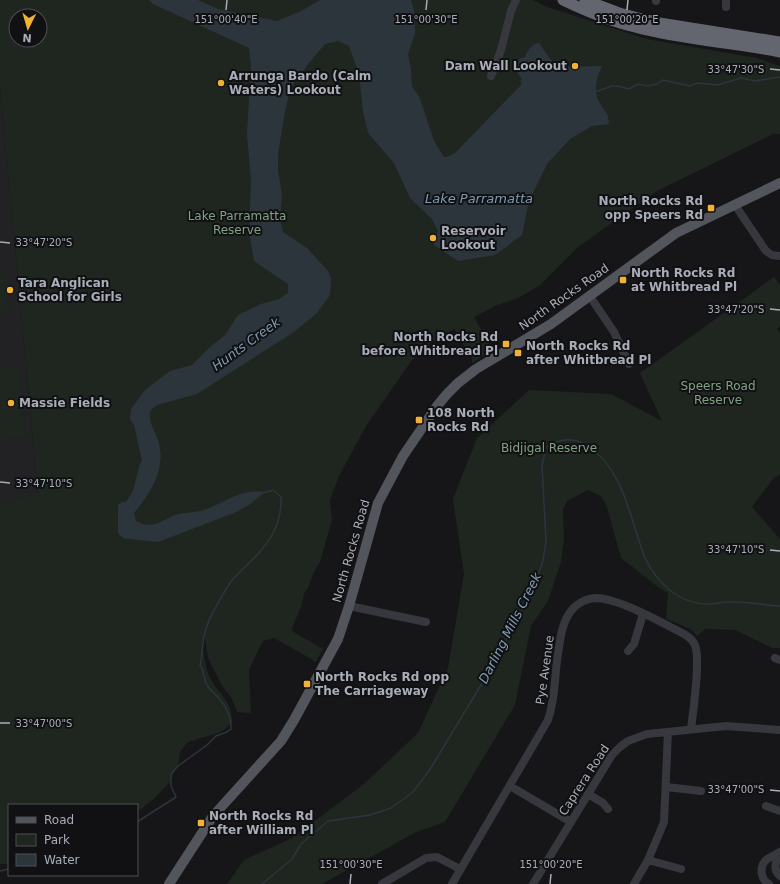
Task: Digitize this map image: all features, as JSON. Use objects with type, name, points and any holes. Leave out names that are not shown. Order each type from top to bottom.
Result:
[{"type":"highway","points":[[563,0],[599,16],[633,27],[780,52]]},
{"type":"highway","points":[[585,0],[619,13],[653,22],[780,42]]},
{"type":"main road","name":"North Rocks Road","points":[[169,884],[213,816],[274,749],[288,730],[338,639],[349,606],[378,503],[401,460],[437,406],[451,388],[467,376],[551,324],[676,232],[780,184]]},
{"type":"street","points":[[492,76],[501,50],[511,11],[516,0]]},
{"type":"street","points":[[734,205],[766,251],[772,255],[780,256]]},
{"type":"street","points":[[590,295],[614,332],[629,364]]},
{"type":"street","name":"Pye Avenue","points":[[452,884],[548,720],[554,699],[560,639],[566,619],[570,611],[576,605],[590,599],[605,599],[626,606],[691,638],[694,644],[697,659],[691,729]]},
{"type":"street","points":[[349,606],[426,622]]},
{"type":"street","points":[[628,651],[634,644],[643,614]]},
{"type":"street","name":"Caprera Road","points":[[536,883],[612,755],[620,747],[636,737],[647,734],[691,729],[726,726],[780,730]]},
{"type":"street","points":[[634,884],[648,860],[664,822],[668,732]]},
{"type":"street","points":[[510,786],[571,822]]},
{"type":"street","points":[[666,787],[701,791]]},
{"type":"street","points":[[588,794],[603,802],[608,809]]},
{"type":"street","points":[[766,806],[780,811]]},
{"type":"street","points":[[780,853],[776,860],[775,868],[780,876]]},
{"type":"street","points":[[769,884],[762,877],[763,863],[780,853]]},
{"type":"street","points":[[382,884],[426,858],[437,857],[460,869]]},
{"type":"street","points":[[648,860],[681,869]]},
{"type":"shaded area","name":"Tara Anglican School for Girls","points":[[0,86],[38,494],[0,505]]},
{"type":"green space","name":"Lake Parramatta Reserve","points":[[0,0],[533,0],[547,7],[647,39],[757,58],[780,66],[780,134],[773,134],[657,191],[578,247],[539,286],[518,298],[495,306],[474,317],[491,347],[495,349],[472,363],[472,359],[454,329],[432,342],[412,360],[366,426],[339,476],[330,500],[332,520],[320,562],[304,594],[301,607],[292,628],[292,631],[321,648],[324,647],[315,663],[313,660],[274,638],[263,641],[249,669],[251,713],[237,712],[231,697],[222,686],[208,658],[205,638],[202,641],[208,672],[212,681],[226,700],[232,716],[232,723],[221,732],[188,742],[180,752],[179,762],[169,783],[155,798],[138,811],[138,804],[8,804],[8,864],[0,864],[0,505],[38,493],[0,86]]},
{"type":"green space","points":[[0,264],[9,311],[0,312]]},
{"type":"green space","name":"Bidjigal Reserve","points":[[774,277],[780,285],[780,326],[777,329],[780,333],[780,474],[773,479],[752,507],[780,539],[780,648],[772,648],[735,630],[705,629],[697,636],[691,629],[666,619],[668,593],[621,558],[607,507],[601,496],[588,490],[567,501],[563,509],[564,539],[561,562],[548,601],[531,626],[515,705],[445,822],[416,832],[322,884],[227,884],[244,860],[292,838],[364,784],[418,733],[448,668],[464,574],[453,499],[477,438],[529,390],[611,394],[662,421],[640,373]]},
{"type":"green space","name":"Massie Fields","points":[[19,367],[25,437],[0,439],[0,369]]},
{"type":"water","name":"Lake Parramatta","points":[[149,0],[198,0],[218,9],[277,21],[301,11],[320,0],[411,0],[415,14],[415,34],[408,54],[412,87],[419,96],[434,141],[444,157],[455,153],[522,84],[520,81],[522,79],[517,72],[519,59],[525,57],[530,48],[537,43],[539,43],[556,67],[602,66],[598,76],[596,91],[599,102],[607,114],[609,124],[592,126],[570,139],[547,164],[529,201],[522,235],[495,255],[458,261],[434,245],[438,231],[432,219],[410,198],[394,163],[368,133],[363,111],[359,74],[349,46],[338,41],[325,44],[290,89],[278,154],[278,171],[282,195],[280,219],[283,232],[307,248],[328,271],[331,279],[330,295],[317,313],[294,332],[197,394],[157,405],[150,411],[151,423],[158,440],[160,450],[159,470],[156,480],[134,513],[136,521],[148,525],[158,523],[179,514],[197,512],[240,494],[256,491],[265,492],[249,505],[234,513],[158,542],[123,538],[118,533],[118,505],[122,502],[126,502],[133,491],[142,460],[134,425],[130,419],[131,409],[145,390],[170,371],[192,365],[210,347],[225,335],[238,315],[261,304],[279,299],[288,293],[288,284],[254,261],[249,231],[251,181],[247,134],[251,66],[249,48],[153,4]]},
{"type":"waterway","name":"Hunts Creek","points":[[595,92],[612,86],[629,89],[638,84],[648,86],[657,84],[663,80],[690,86],[697,83],[718,85],[741,78],[755,81],[780,77]]},
{"type":"waterway","name":"Darling Mills Creek","points":[[262,884],[292,859],[301,844],[328,821],[370,815],[391,808],[412,793],[429,771],[484,680],[531,594],[543,561],[546,540],[542,466],[546,447],[551,444],[562,440],[578,441],[588,446],[600,456],[618,482],[625,497],[647,562],[660,580],[675,594],[683,599],[702,604],[735,602],[780,606]]},
{"type":"waterway","name":"Hunts Creek","points":[[138,821],[176,797],[171,786],[171,774],[178,766],[207,745],[216,736],[231,729],[231,720],[228,712],[221,700],[207,685],[200,665],[203,640],[209,620],[230,583],[263,549],[277,525],[281,507],[281,497],[273,490],[263,493]]},
{"type":"waterway","name":"Hunts Creek","points":[[0,871],[8,869]]},
{"type":"place","name":"Dam Wall Lookout","points":[[575,66]]},
{"type":"place","name":"Arrunga Bardo (Calm Waters) Lookout","points":[[221,83]]},
{"type":"place","name":"North Rocks Rd opp Speers Rd","points":[[711,208]]},
{"type":"place","name":"Reservoir Lookout","points":[[433,238]]},
{"type":"place","name":"North Rocks Rd at Whitbread Pl","points":[[623,280]]},
{"type":"place","name":"Tara Anglican School for Girls","points":[[10,290]]},
{"type":"place","name":"North Rocks Rd before Whitbread Pl","points":[[506,344]]},
{"type":"place","name":"North Rocks Rd after Whitbread Pl","points":[[518,353]]},
{"type":"place","name":"Massie Fields","points":[[11,403]]},
{"type":"place","name":"108 North Rocks Rd","points":[[419,420]]},
{"type":"place","name":"North Rocks Rd opp The Carriageway","points":[[307,684]]},
{"type":"place","name":"North Rocks Rd after William Pl","points":[[201,823]]},
{"type":"park label","name":"Speers Road Reserve","points":[[718,393]]}]
